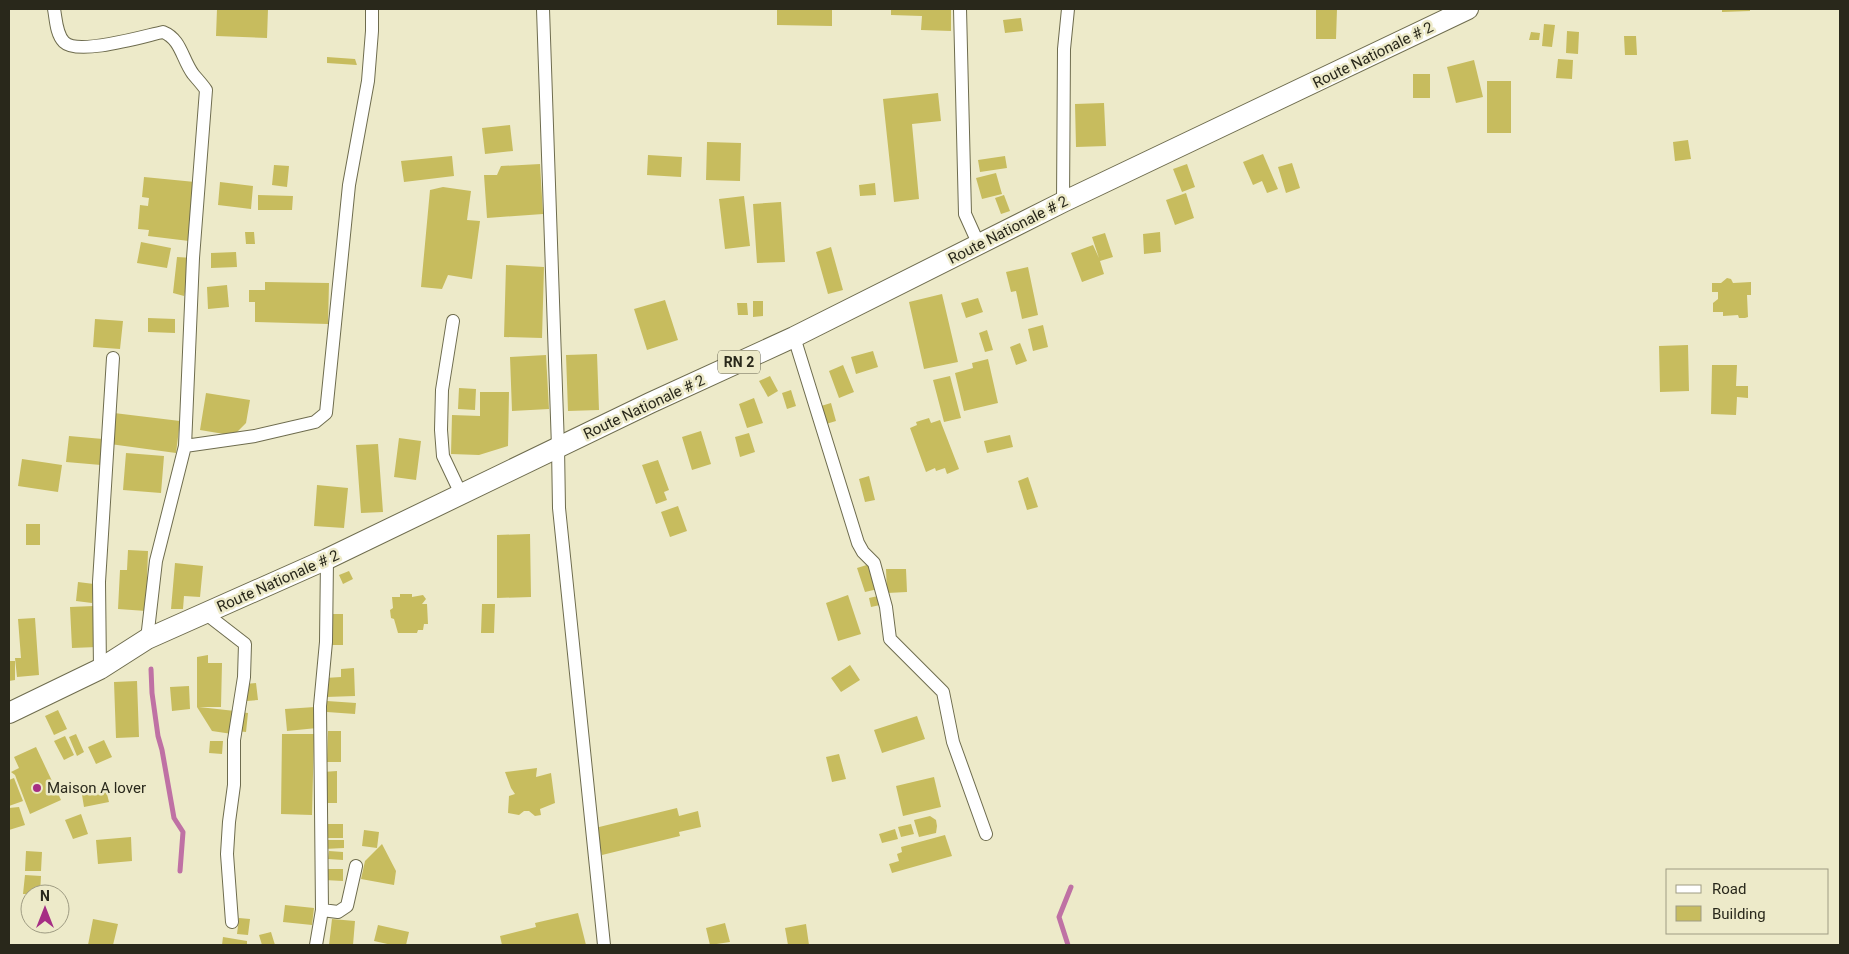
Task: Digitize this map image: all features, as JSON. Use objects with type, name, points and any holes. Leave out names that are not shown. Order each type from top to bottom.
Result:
[{"type":"main road","name":"Route Nationale # 2","points":[[9,713],[100,669],[147,639],[327,559],[650,403],[794,337],[1063,202],[1468,9]]},
{"type":"street","points":[[54,9],[59,34],[64,42],[71,46],[89,48],[163,32],[170,34],[176,40],[192,73],[206,90],[193,258],[185,446],[156,561],[147,639]]},
{"type":"street","points":[[185,446],[255,436],[315,422],[326,413],[349,185],[368,81],[372,9]]},
{"type":"street","points":[[543,9],[559,508],[604,945]]},
{"type":"street","points":[[960,9],[965,214],[979,245]]},
{"type":"street","points":[[1063,202],[1064,49],[1068,9]]},
{"type":"street","points":[[453,321],[442,390],[441,430],[443,456],[461,494]]},
{"type":"street","points":[[794,337],[858,543],[863,552],[874,563],[886,607],[890,639],[943,692],[953,742],[986,834]]},
{"type":"street","points":[[100,669],[98,582],[113,358]]},
{"type":"street","points":[[316,945],[322,910],[320,706],[326,642],[327,559]]},
{"type":"street","points":[[205,613],[245,644],[244,677],[234,740],[234,785],[228,846],[228,888],[232,922]]},
{"type":"street","points":[[322,910],[338,912],[347,906],[356,866]]},
{"type":"building","points":[[217,9],[268,9],[267,38],[216,36]]},
{"type":"building","points":[[777,9],[832,9],[832,26],[777,25]]},
{"type":"building","points":[[891,9],[951,9],[951,31],[921,30],[922,16],[891,15]]},
{"type":"building","points":[[1316,9],[1337,9],[1336,39],[1316,39]]},
{"type":"building","points":[[1722,9],[1750,9],[1750,11],[1722,12]]},
{"type":"building","points":[[1021,18],[1023,31],[1005,33],[1003,20]]},
{"type":"building","points":[[1544,24],[1555,25],[1552,47],[1542,46]]},
{"type":"building","points":[[1567,31],[1579,32],[1578,54],[1566,53]]},
{"type":"building","points":[[1531,32],[1540,33],[1539,40],[1529,40]]},
{"type":"building","points":[[1624,36],[1636,36],[1637,55],[1625,55]]},
{"type":"building","points":[[327,57],[355,59],[357,65],[327,63]]},
{"type":"building","points":[[1558,59],[1573,60],[1572,79],[1556,78]]},
{"type":"building","points":[[1474,60],[1483,97],[1456,103],[1447,67]]},
{"type":"building","points":[[1413,74],[1430,74],[1430,98],[1413,98]]},
{"type":"building","points":[[1487,81],[1511,81],[1511,133],[1487,133]]},
{"type":"building","points":[[938,93],[941,121],[912,124],[919,199],[894,202],[883,99]]},
{"type":"building","points":[[1104,103],[1106,146],[1076,147],[1075,104]]},
{"type":"building","points":[[510,125],[513,151],[485,154],[482,128]]},
{"type":"building","points":[[1688,140],[1691,159],[1675,161],[1673,142]]},
{"type":"building","points":[[707,142],[741,143],[740,181],[706,180]]},
{"type":"building","points":[[1263,154],[1278,189],[1267,193],[1262,181],[1253,185],[1243,162]]},
{"type":"building","points":[[648,155],[682,157],[681,177],[647,175]]},
{"type":"building","points":[[452,156],[454,176],[404,182],[401,161]]},
{"type":"building","points":[[1005,156],[1007,168],[980,172],[978,160]]},
{"type":"building","points":[[1292,163],[1300,188],[1286,193],[1278,167]]},
{"type":"building","points":[[540,164],[543,214],[487,218],[484,175],[497,175],[501,166]]},
{"type":"building","points":[[1187,164],[1195,187],[1182,192],[1173,169]]},
{"type":"building","points":[[274,165],[289,166],[287,187],[272,185]]},
{"type":"building","points":[[996,173],[1002,194],[982,199],[976,178]]},
{"type":"building","points":[[144,177],[195,182],[189,241],[148,236],[149,230],[138,229],[140,205],[148,206],[149,198],[142,197]]},
{"type":"building","points":[[220,182],[253,186],[251,209],[218,205]]},
{"type":"building","points":[[875,183],[876,195],[860,196],[859,185]]},
{"type":"building","points":[[443,187],[471,191],[467,220],[480,221],[472,279],[448,275],[442,289],[421,287],[430,190]]},
{"type":"building","points":[[1186,193],[1194,218],[1175,225],[1166,200]]},
{"type":"building","points":[[258,195],[293,196],[292,210],[258,210]]},
{"type":"building","points":[[1004,195],[1010,211],[1001,214],[995,198]]},
{"type":"building","points":[[744,196],[750,246],[725,249],[719,199]]},
{"type":"building","points":[[781,202],[785,262],[757,263],[753,204]]},
{"type":"building","points":[[245,232],[254,232],[255,244],[246,244]]},
{"type":"building","points":[[1160,232],[1161,252],[1144,254],[1143,234]]},
{"type":"building","points":[[1105,233],[1113,257],[1100,261],[1104,274],[1082,282],[1071,253],[1093,245],[1099,258],[1092,237]]},
{"type":"building","points":[[141,242],[171,248],[167,268],[137,263]]},
{"type":"building","points":[[831,247],[843,290],[828,294],[816,252]]},
{"type":"building","points":[[236,252],[237,267],[211,268],[211,253]]},
{"type":"building","points":[[177,257],[193,258],[184,296],[173,293]]},
{"type":"building","points":[[506,265],[544,267],[542,338],[504,337]]},
{"type":"building","points":[[1028,267],[1038,315],[1022,319],[1016,291],[1011,292],[1006,272]]},
{"type":"building","points":[[1727,278],[1731,279],[1733,283],[1751,282],[1751,295],[1747,295],[1748,317],[1739,318],[1738,315],[1723,316],[1723,312],[1713,312],[1713,303],[1718,299],[1718,292],[1712,292],[1712,283],[1721,283]]},
{"type":"building","points":[[265,282],[329,283],[328,324],[255,322],[255,302],[249,302],[249,290],[265,290]]},
{"type":"building","points":[[227,285],[229,307],[208,309],[207,287]]},
{"type":"building","points":[[942,294],[958,362],[924,369],[909,302]]},
{"type":"building","points":[[978,298],[983,312],[966,318],[961,303]]},
{"type":"building","points":[[665,300],[678,340],[647,350],[634,309]]},
{"type":"building","points":[[753,301],[763,301],[763,316],[753,317]]},
{"type":"building","points":[[737,303],[747,303],[748,315],[738,315]]},
{"type":"building","points":[[148,318],[175,319],[175,333],[148,332]]},
{"type":"building","points":[[95,319],[123,321],[120,349],[93,347]]},
{"type":"building","points":[[1043,325],[1048,347],[1033,351],[1028,329]]},
{"type":"building","points":[[987,330],[993,350],[985,352],[979,333]]},
{"type":"building","points":[[1020,343],[1027,361],[1016,365],[1010,347]]},
{"type":"building","points":[[1688,345],[1689,391],[1660,392],[1659,346]]},
{"type":"building","points":[[873,351],[878,367],[856,374],[851,357]]},
{"type":"building","points":[[597,354],[599,410],[568,411],[566,355]]},
{"type":"building","points":[[546,355],[549,409],[512,411],[510,357]]},
{"type":"building","points":[[988,359],[998,403],[964,411],[955,373],[973,368],[972,363]]},
{"type":"building","points":[[843,365],[854,392],[839,398],[829,371]]},
{"type":"building","points":[[1712,365],[1737,365],[1736,386],[1748,386],[1748,398],[1737,397],[1736,415],[1711,414]]},
{"type":"building","points":[[770,376],[778,391],[768,397],[759,381]]},
{"type":"building","points":[[950,376],[961,418],[944,422],[933,380]]},
{"type":"building","points":[[459,388],[476,389],[475,410],[458,409]]},
{"type":"building","points":[[791,390],[796,406],[787,409],[782,393]]},
{"type":"building","points":[[480,392],[509,392],[508,446],[479,455],[451,454],[452,415],[480,416]]},
{"type":"building","points":[[206,393],[250,400],[246,423],[237,432],[224,434],[200,430]]},
{"type":"building","points":[[754,398],[763,423],[747,428],[739,404]]},
{"type":"building","points":[[831,403],[836,421],[826,424],[821,406]]},
{"type":"building","points":[[114,413],[180,421],[176,453],[110,444]]},
{"type":"building","points":[[929,418],[931,423],[940,420],[959,469],[947,474],[945,468],[936,471],[935,468],[926,472],[910,428],[917,425],[916,422]]},
{"type":"building","points":[[701,431],[711,464],[692,470],[682,437]]},
{"type":"building","points":[[749,433],[755,452],[740,457],[735,437]]},
{"type":"building","points":[[1010,435],[1013,447],[987,453],[984,441]]},
{"type":"building","points":[[69,436],[103,439],[101,465],[66,462]]},
{"type":"building","points":[[399,438],[421,441],[416,480],[394,477]]},
{"type":"building","points":[[378,444],[383,512],[361,513],[356,445]]},
{"type":"building","points":[[126,453],[164,456],[161,493],[123,490]]},
{"type":"building","points":[[22,459],[62,465],[58,492],[18,486]]},
{"type":"building","points":[[658,460],[669,490],[664,492],[667,500],[656,504],[642,465]]},
{"type":"building","points":[[869,476],[875,500],[865,502],[859,479]]},
{"type":"building","points":[[1028,477],[1038,507],[1027,510],[1018,481]]},
{"type":"building","points":[[317,485],[348,488],[344,528],[314,526]]},
{"type":"building","points":[[678,506],[687,531],[670,537],[661,512]]},
{"type":"building","points":[[26,524],[40,524],[40,545],[26,545]]},
{"type":"building","points":[[530,534],[531,597],[497,598],[497,535]]},
{"type":"building","points":[[128,550],[148,551],[146,611],[118,609],[120,570],[127,570]]},
{"type":"building","points":[[175,563],[203,566],[200,597],[184,596],[183,609],[171,609]]},
{"type":"building","points":[[870,564],[878,589],[865,592],[857,568]]},
{"type":"building","points":[[886,569],[906,569],[907,592],[887,593]]},
{"type":"building","points":[[349,571],[353,579],[343,584],[339,575]]},
{"type":"building","points":[[78,582],[94,584],[92,603],[76,601]]},
{"type":"building","points":[[400,594],[412,594],[412,597],[423,595],[426,599],[422,604],[427,604],[428,624],[424,624],[423,630],[418,630],[417,633],[398,633],[394,619],[391,618],[390,610],[393,608],[392,597],[400,597]]},
{"type":"building","points":[[848,595],[861,634],[838,641],[826,603]]},
{"type":"building","points":[[878,596],[880,605],[871,607],[869,598]]},
{"type":"building","points":[[482,604],[495,604],[494,633],[481,633]]},
{"type":"building","points":[[94,606],[97,647],[72,648],[70,607]]},
{"type":"building","points":[[331,614],[343,614],[343,645],[332,645]]},
{"type":"building","points":[[35,618],[39,675],[17,677],[15,658],[21,658],[18,619]]},
{"type":"building","points":[[208,655],[208,663],[222,663],[221,707],[199,707],[235,711],[232,734],[212,731],[197,707],[197,657]]},
{"type":"building","points":[[9,661],[15,661],[15,680],[9,681]]},
{"type":"building","points":[[850,665],[860,680],[841,692],[831,678]]},
{"type":"building","points":[[354,668],[355,696],[326,697],[325,678],[341,677],[341,669]]},
{"type":"building","points":[[137,681],[139,737],[116,738],[114,682]]},
{"type":"building","points":[[256,683],[258,700],[247,701],[245,684]]},
{"type":"building","points":[[189,686],[190,709],[172,711],[170,687]]},
{"type":"building","points":[[327,701],[356,703],[355,714],[327,712]]},
{"type":"building","points":[[315,707],[317,728],[287,731],[285,709]]},
{"type":"building","points":[[58,710],[67,729],[54,735],[45,716]]},
{"type":"building","points":[[239,712],[248,713],[246,732],[236,731]]},
{"type":"building","points":[[917,716],[925,739],[882,753],[874,730]]},
{"type":"building","points":[[328,731],[341,731],[341,762],[327,762]]},
{"type":"building","points":[[76,734],[84,752],[77,756],[69,737]]},
{"type":"building","points":[[282,734],[314,734],[312,815],[281,814]]},
{"type":"building","points":[[65,736],[74,755],[64,760],[54,741]]},
{"type":"building","points":[[104,740],[112,757],[96,764],[88,747]]},
{"type":"building","points":[[210,741],[223,741],[222,754],[209,753]]},
{"type":"building","name":"Maison A lover","points":[[36,747],[61,800],[30,814],[15,775],[11,772],[19,768],[14,757]]},
{"type":"building","points":[[839,754],[846,779],[832,782],[826,757]]},
{"type":"building","points":[[537,768],[536,777],[551,773],[555,803],[540,809],[541,815],[535,816],[529,811],[524,811],[519,815],[508,813],[509,796],[515,794],[505,772]]},
{"type":"building","points":[[337,771],[337,803],[324,803],[323,772]]},
{"type":"building","points":[[934,777],[941,807],[903,816],[896,786]]},
{"type":"building","points":[[14,778],[23,801],[9,806],[9,780]]},
{"type":"building","points":[[106,790],[109,802],[84,807],[82,795]]},
{"type":"building","points":[[19,807],[25,825],[9,830],[9,808]]},
{"type":"building","points":[[677,808],[679,816],[698,811],[701,827],[679,832],[680,836],[602,855],[595,828]]},
{"type":"building","points":[[81,814],[88,834],[73,839],[65,820]]},
{"type":"building","points":[[930,816],[936,820],[936,833],[919,837],[914,820]]},
{"type":"building","points":[[324,824],[343,824],[343,838],[324,838]]},
{"type":"building","points":[[911,824],[914,834],[901,837],[898,827]]},
{"type":"building","points":[[895,829],[898,839],[882,843],[879,834]]},
{"type":"building","points":[[364,830],[379,832],[377,848],[362,846]]},
{"type":"building","points":[[945,835],[952,856],[892,873],[889,864],[899,861],[897,854],[902,852],[901,847]]},
{"type":"building","points":[[131,837],[132,861],[98,864],[96,840]]},
{"type":"building","points":[[323,840],[344,840],[344,848],[324,849]]},
{"type":"building","points":[[382,844],[396,871],[394,885],[361,879],[365,861]]},
{"type":"building","points":[[26,851],[42,852],[41,871],[25,871]]},
{"type":"building","points":[[329,851],[343,852],[343,860],[328,859]]},
{"type":"building","points":[[324,869],[343,869],[343,881],[324,880]]},
{"type":"building","points":[[25,875],[41,876],[41,884],[24,884]]},
{"type":"building","points":[[285,905],[314,908],[312,925],[283,922]]},
{"type":"building","points":[[578,913],[586,945],[502,945],[500,936],[536,927],[535,923]]},
{"type":"building","points":[[239,918],[250,919],[248,935],[237,934]]},
{"type":"building","points":[[93,919],[118,924],[113,945],[88,945]]},
{"type":"building","points":[[332,919],[355,921],[353,945],[329,945]]},
{"type":"building","points":[[725,923],[730,942],[710,945],[706,928]]},
{"type":"building","points":[[806,924],[809,945],[788,945],[785,928]]},
{"type":"building","points":[[378,925],[409,932],[406,945],[392,945],[374,941]]},
{"type":"building","points":[[271,932],[275,945],[262,945],[259,935]]},
{"type":"building","points":[[223,937],[247,941],[247,945],[222,945]]},
{"type":"waterway","points":[[151,669],[158,736],[174,818],[183,832],[180,871]]},
{"type":"waterway","points":[[1068,945],[1059,917],[1071,887]]},
{"type":"place","name":"Maison A lover","points":[[37,788]]}]
